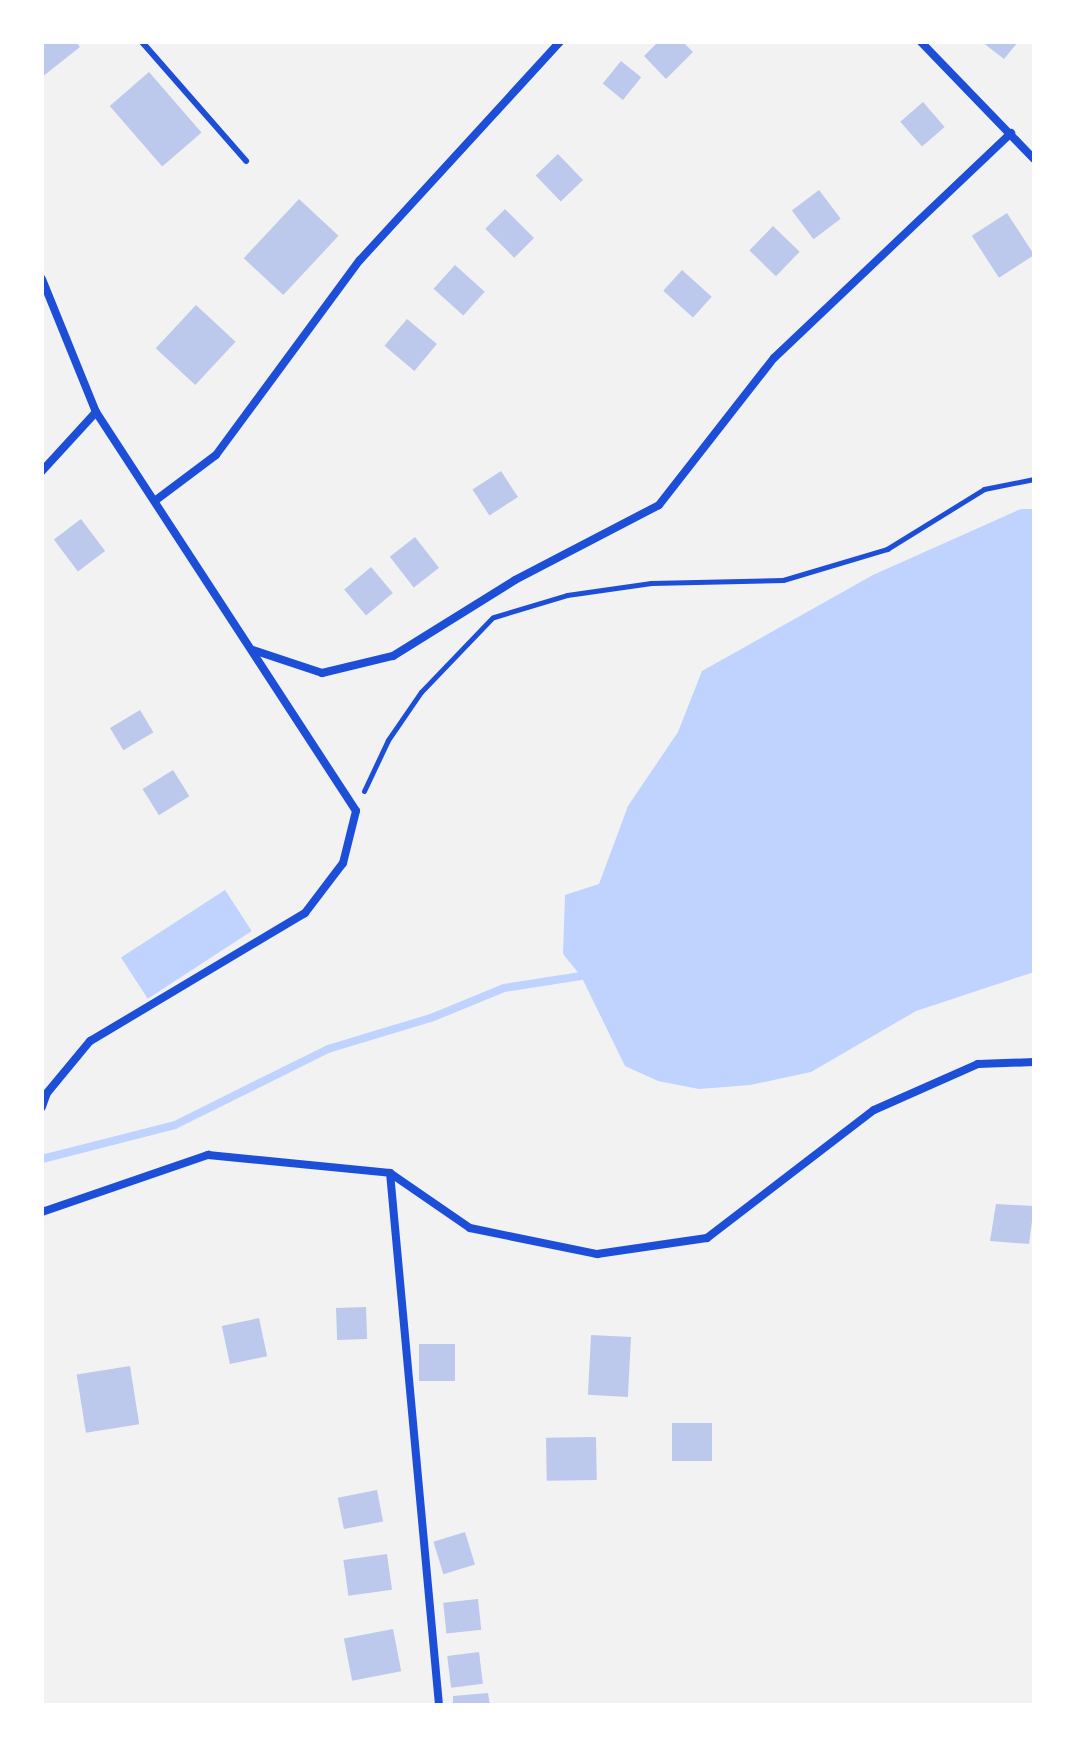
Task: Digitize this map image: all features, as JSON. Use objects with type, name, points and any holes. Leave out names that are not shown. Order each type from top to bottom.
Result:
[{"type":"street","points":[[156,500],[216,455],[360,260],[560,42]]},
{"type":"street","points":[[921,42],[1034,159]]},
{"type":"street","points":[[252,650],[322,673],[393,656],[515,580],[659,505],[774,358],[1011,133]]},
{"type":"street","points":[[42,279],[96,412],[356,811],[343,863],[305,913],[90,1041],[47,1093],[42,1107]]},
{"type":"street","points":[[42,471],[96,412]]},
{"type":"street","points":[[42,1212],[208,1155],[390,1173],[470,1228],[597,1254],[707,1238],[874,1110],[978,1064],[1034,1062]]},
{"type":"street","points":[[390,1173],[439,1705]]},
{"type":"lane","points":[[142,42],[246,161]]},
{"type":"path","points":[[464,628],[567,595],[651,583],[783,580],[887,549],[984,489],[1034,479]]},
{"type":"path","points":[[356,811],[388,740],[421,692],[493,617],[515,580]]},
{"type":"water","points":[[1021,509],[1034,509],[1034,972],[916,1011],[811,1072],[750,1085],[699,1089],[658,1081],[625,1066],[581,976],[563,954],[565,895],[599,884],[628,806],[678,732],[702,671],[873,575]]},
{"type":"water","points":[[225,890],[252,931],[148,999],[121,958]]},
{"type":"building","points":[[42,42],[76,42],[80,47],[42,77]]},
{"type":"building","points":[[658,42],[683,42],[693,52],[666,79],[644,56]]},
{"type":"building","points":[[982,42],[1018,42],[1004,59]]},
{"type":"building","points":[[621,61],[641,77],[623,100],[603,84]]},
{"type":"building","points":[[149,72],[201,132],[162,166],[110,106]]},
{"type":"building","points":[[923,102],[945,127],[922,147],[900,122]]},
{"type":"building","points":[[558,154],[583,180],[561,201],[536,176]]},
{"type":"building","points":[[819,190],[841,219],[814,239],[792,210]]},
{"type":"building","points":[[299,199],[338,236],[283,295],[244,258]]},
{"type":"building","points":[[505,209],[534,238],[514,258],[485,229]]},
{"type":"building","points":[[1007,213],[1034,255],[999,278],[972,236]]},
{"type":"building","points":[[773,226],[800,252],[776,276],[749,250]]},
{"type":"building","points":[[455,265],[485,292],[463,316],[434,289]]},
{"type":"building","points":[[682,270],[712,297],[693,318],[663,291]]},
{"type":"building","points":[[196,305],[235,342],[195,385],[156,348]]},
{"type":"building","points":[[407,319],[437,344],[414,371],[385,346]]},
{"type":"building","points":[[501,471],[518,497],[489,516],[472,490]]},
{"type":"building","points":[[81,519],[105,551],[78,571],[54,539]]},
{"type":"building","points":[[415,537],[439,568],[414,587],[390,557]]},
{"type":"building","points":[[371,567],[393,593],[366,616],[344,589]]},
{"type":"building","points":[[140,710],[153,732],[123,750],[110,728]]},
{"type":"building","points":[[173,770],[189,796],[159,815],[142,789]]},
{"type":"building","points":[[996,1204],[1034,1206],[1029,1244],[990,1241]]},
{"type":"building","points":[[366,1307],[367,1339],[337,1340],[336,1308]]},
{"type":"building","points":[[259,1318],[267,1356],[230,1364],[222,1326]]},
{"type":"building","points":[[591,1335],[631,1337],[628,1397],[588,1395]]},
{"type":"building","points":[[419,1344],[455,1344],[455,1381],[419,1381]]},
{"type":"building","points":[[130,1366],[139,1424],[86,1433],[77,1374]]},
{"type":"building","points":[[672,1423],[712,1423],[712,1461],[672,1461]]},
{"type":"building","points":[[596,1437],[597,1480],[547,1481],[546,1438]]},
{"type":"building","points":[[377,1490],[383,1521],[344,1529],[338,1498]]},
{"type":"building","points":[[465,1532],[475,1565],[443,1574],[433,1542]]},
{"type":"building","points":[[387,1554],[392,1590],[348,1596],[343,1560]]},
{"type":"building","points":[[478,1599],[481,1630],[446,1633],[443,1603]]},
{"type":"building","points":[[393,1629],[401,1671],[352,1681],[344,1639]]},
{"type":"building","points":[[479,1652],[483,1684],[451,1688],[447,1656]]},
{"type":"building","points":[[488,1693],[490,1705],[453,1705],[453,1696]]},
{"type":"waterway","points":[[42,1159],[175,1125],[328,1049],[431,1018],[504,988],[581,976]]}]
